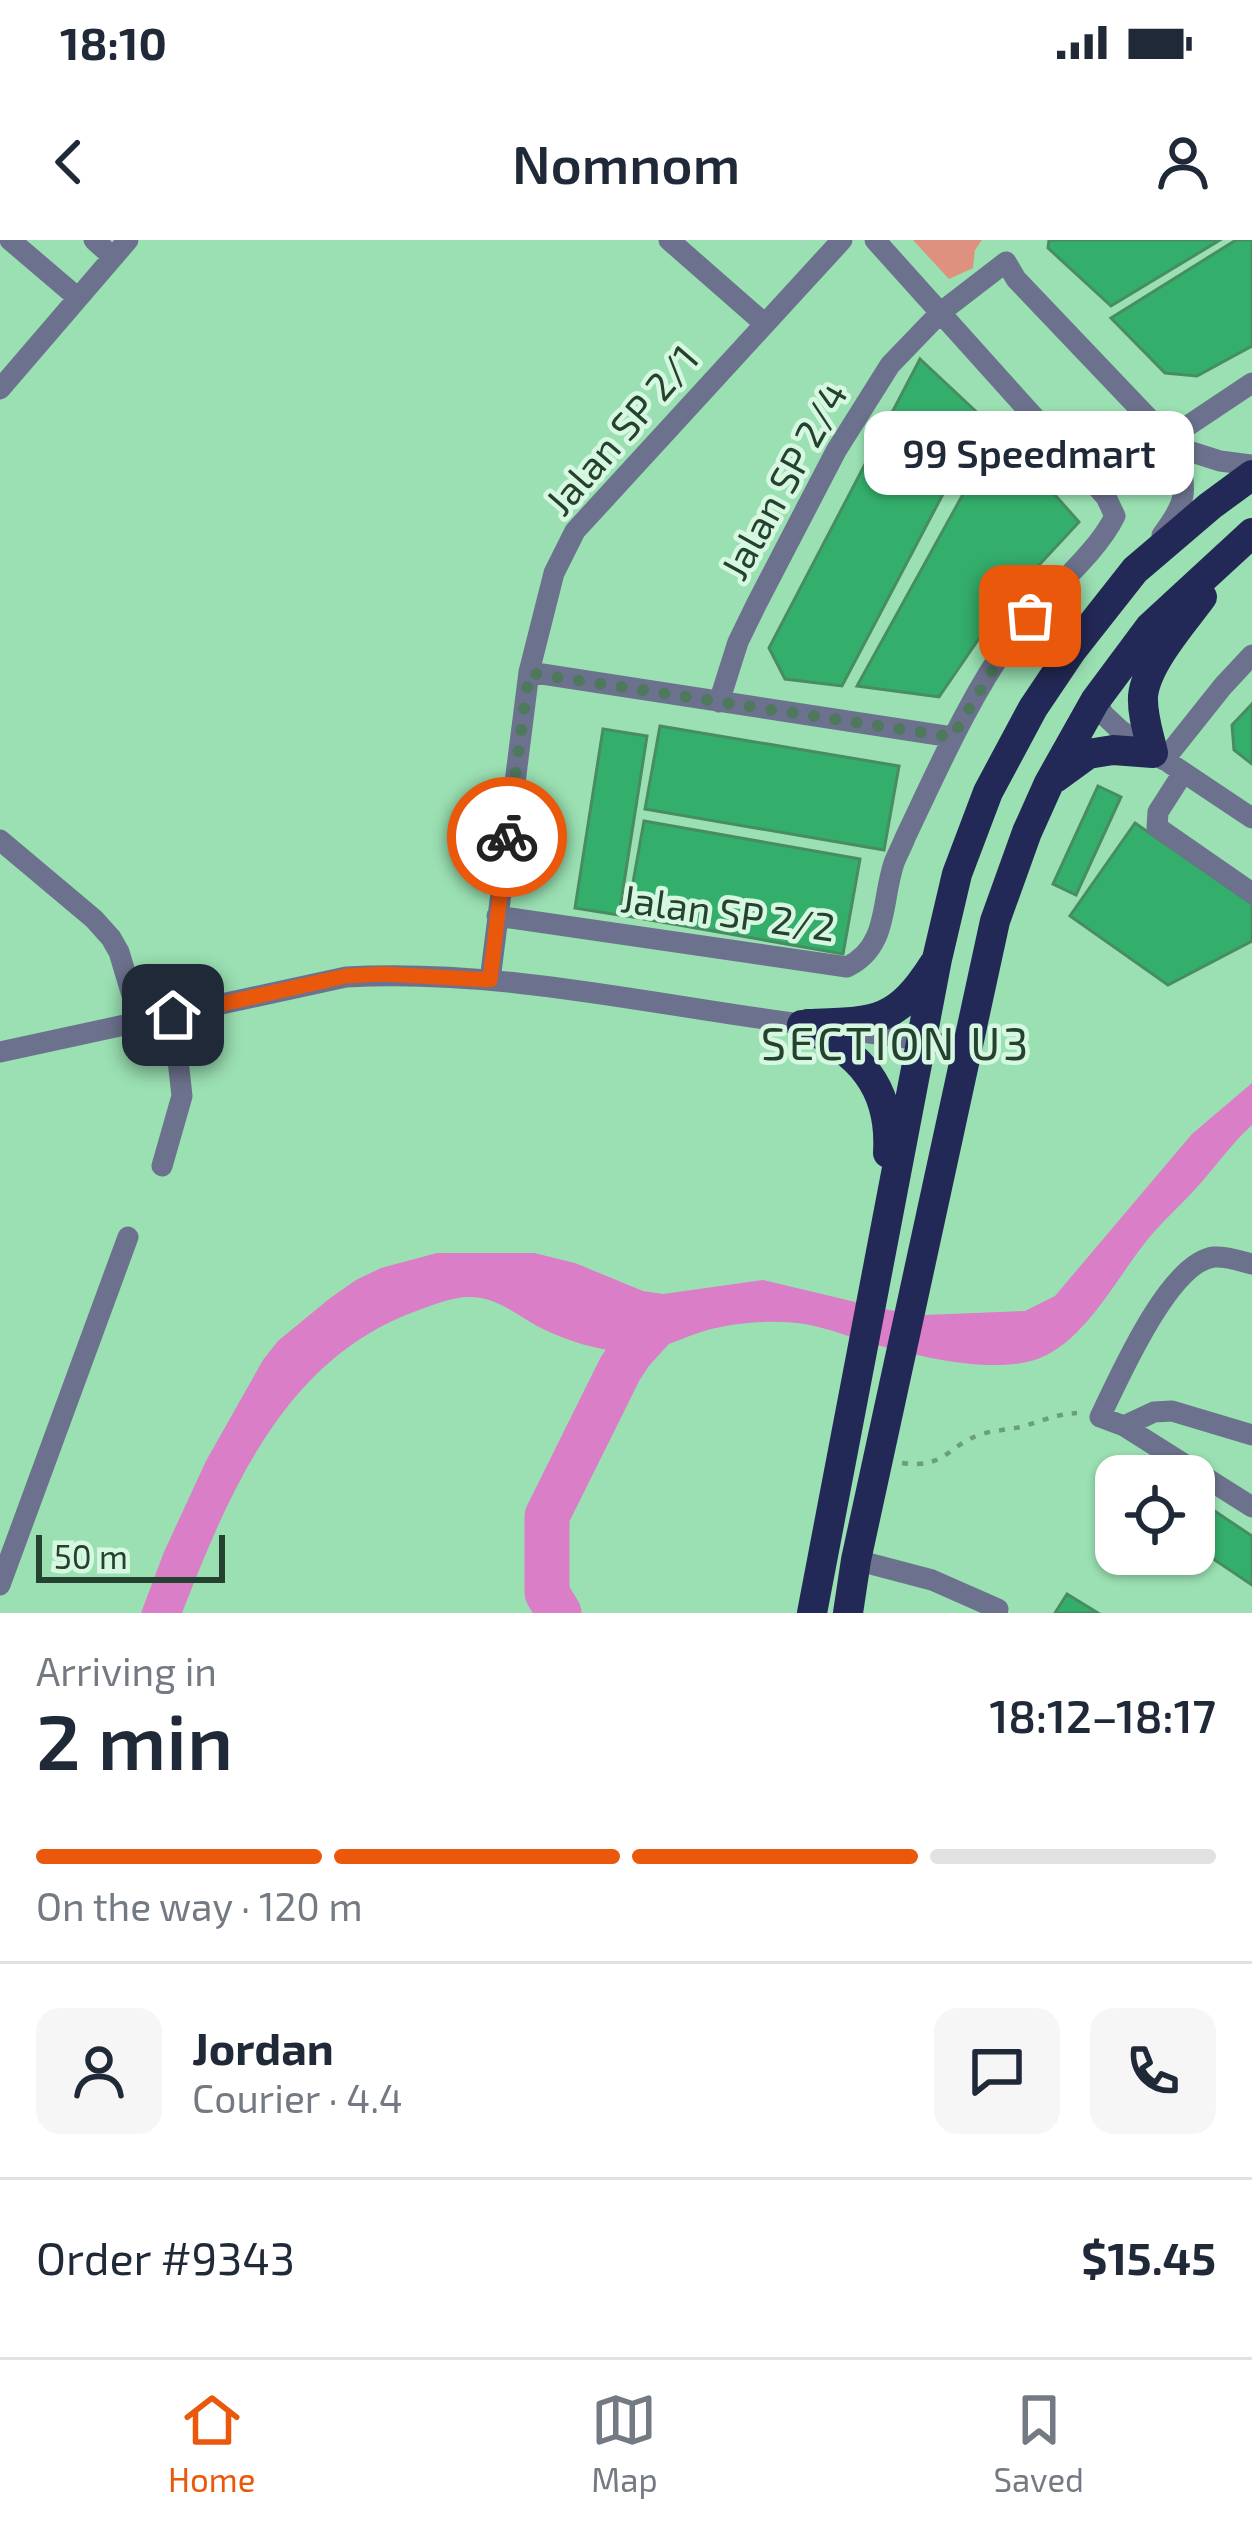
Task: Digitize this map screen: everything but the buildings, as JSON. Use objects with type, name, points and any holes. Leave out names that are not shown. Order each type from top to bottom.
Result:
[{"type":"main road","points":[[812,1613],[937,959],[957,874],[988,792],[1072,650],[1135,570],[1252,475]]},
{"type":"main road","points":[[848,1613],[995,921],[1049,783],[1095,700],[1150,627],[1246,538]]},
{"type":"main road","points":[[1167,762],[1144,713],[1143,693],[1150,670],[1246,538]]},
{"type":"main road","points":[[1095,700],[1094,658],[1114,598]]},
{"type":"main road","points":[[1049,783],[1088,754],[1113,750],[1167,762]]},
{"type":"main road","points":[[802,1025],[881,1018],[921,985],[937,959]]},
{"type":"main road","points":[[802,1025],[834,1040],[858,1060],[890,1124],[881,1245]]},
{"type":"street","points":[[10,240],[78,298]]},
{"type":"street","points":[[0,389],[121,249],[94,240]]},
{"type":"street","points":[[669,240],[765,324]]},
{"type":"street","name":"Jalan SP 2/1","points":[[490,980],[529,673],[554,573],[575,531],[842,240]]},
{"type":"street","points":[[875,240],[940,312]]},
{"type":"street","points":[[1008,251],[1016,279],[1172,443],[1220,460],[1252,464]]},
{"type":"street","name":"Jalan SP 2/4","points":[[719,701],[739,642],[836,451],[890,365],[1008,251]]},
{"type":"street","name":"Jalan SP 2/2","points":[[497,916],[847,967],[877,940],[894,863],[952,737],[1013,637],[1106,535],[1115,516],[1106,497],[940,312]]},
{"type":"street","points":[[1172,443],[1252,383]]},
{"type":"street","points":[[1135,570],[1178,514],[1186,490],[1172,443]]},
{"type":"street","points":[[1252,655],[1167,762],[1155,819],[1157,827],[1252,893]]},
{"type":"street","points":[[529,673],[952,737]]},
{"type":"street","points":[[1095,700],[1120,730],[1252,818]]},
{"type":"street","points":[[0,840],[111,938],[140,1022]]},
{"type":"street","points":[[0,1052],[346,976],[383,974],[490,980],[966,1049]]},
{"type":"street","points":[[161,1166],[182,1096],[173,1015]]},
{"type":"street","points":[[0,1586],[128,1237]]},
{"type":"street","points":[[1252,1264],[1216,1257],[1184,1272],[1166,1294],[1100,1417],[1124,1426],[1252,1507]]},
{"type":"street","points":[[1124,1426],[1154,1412],[1172,1411],[1252,1435]]},
{"type":"street","points":[[856,1560],[932,1580],[998,1609]]},
{"type":"path","points":[[879,1460],[921,1466],[945,1458],[977,1435],[1060,1414],[1090,1412],[1100,1417]]},
{"type":"shaded area","points":[[913,240],[982,240],[975,250],[973,268],[949,279]]},
{"type":"shaded area","points":[[1252,1083],[1252,1125],[1154,1232],[1100,1306],[1050,1353],[1013,1364],[972,1364],[908,1353],[810,1325],[773,1322],[723,1327],[657,1348],[624,1352],[563,1338],[489,1300],[449,1300],[372,1331],[332,1360],[298,1394],[243,1475],[182,1613],[141,1613],[206,1461],[263,1360],[278,1341],[329,1299],[381,1268],[437,1253],[534,1253],[663,1294],[763,1280],[925,1315],[1025,1311],[1055,1296],[1192,1134]]},
{"type":"waterway","points":[[559,1613],[547,1593],[547,1516],[620,1369],[661,1319]]},
{"type":"way so far","points":[[507,837],[529,673],[952,737],[1030,616]]},
{"type":"place","name":"99 Speedmart","points":[[1030,616]]},
{"type":"district","name":"SECTION U3","points":[[896,1044]]},
{"type":"route","points":[[173,1015],[346,976],[490,980],[507,837]]}]
